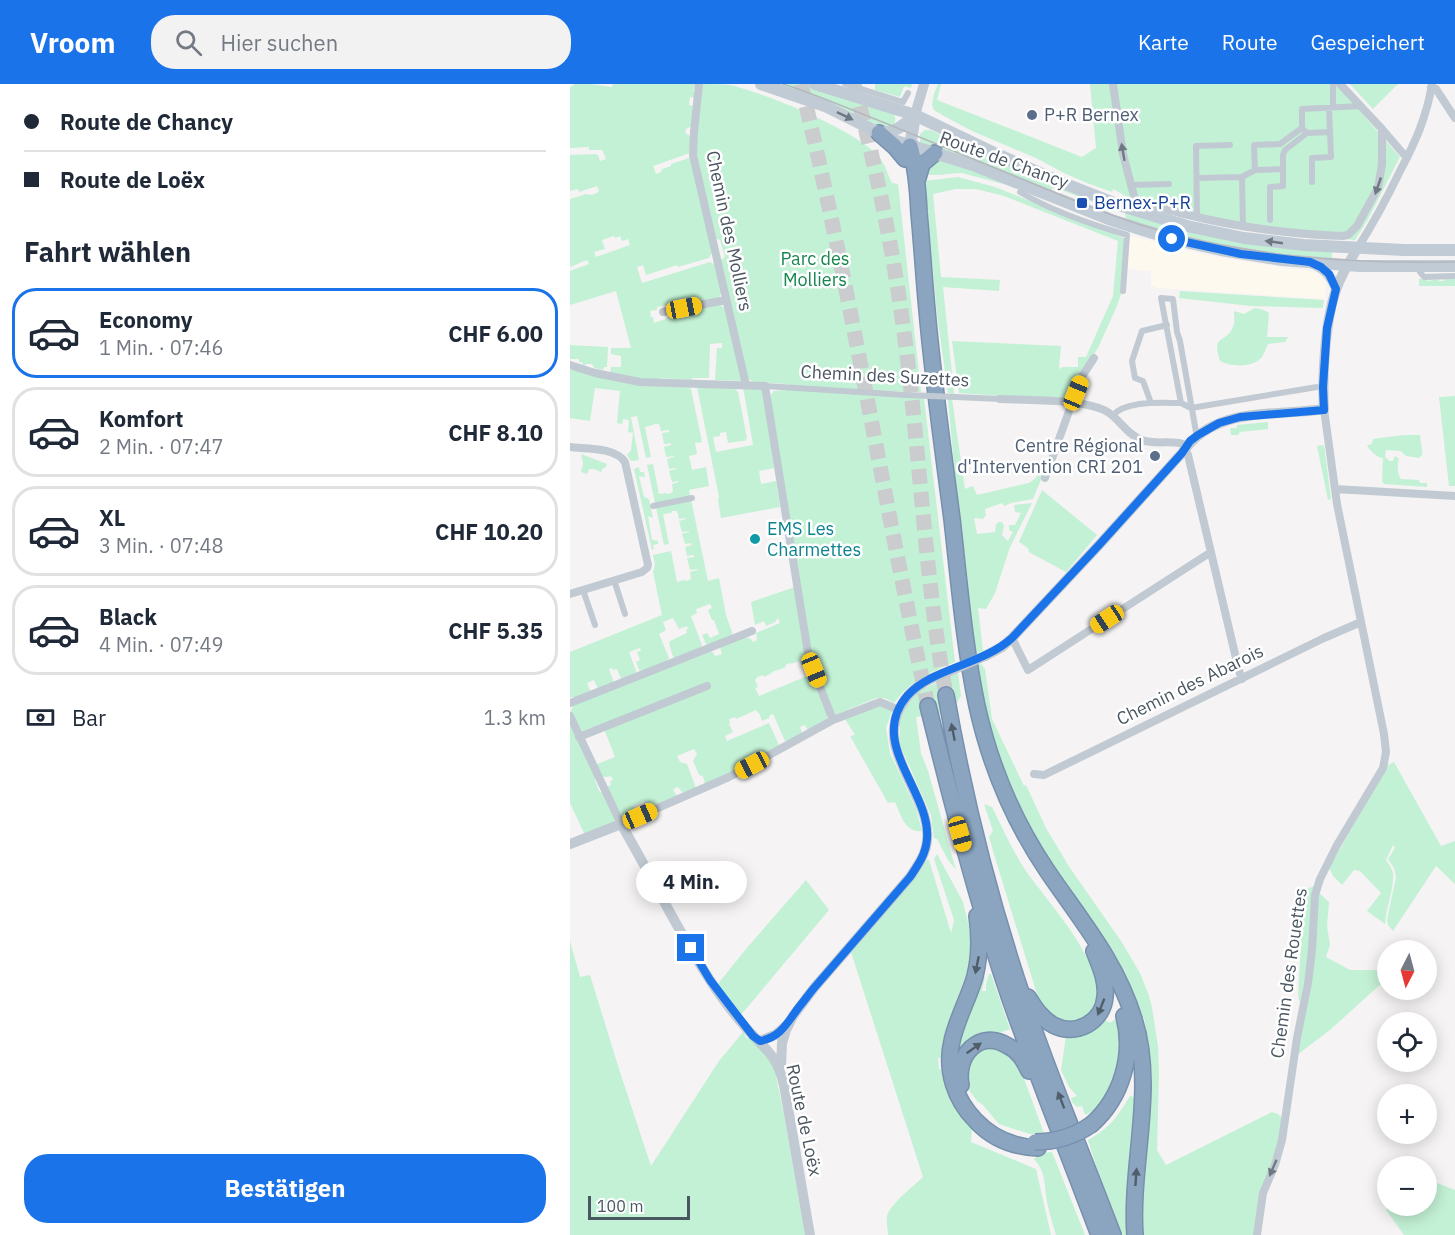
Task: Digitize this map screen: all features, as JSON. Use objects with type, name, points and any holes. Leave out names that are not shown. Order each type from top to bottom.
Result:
[{"type":"highway","points":[[879,133],[913,157],[927,317],[940,427],[969,660],[982,728],[997,774],[1018,821],[1048,872],[1102,949],[1118,978],[1130,1007],[1139,1042],[1142,1098],[1135,1191],[1135,1235]]},
{"type":"highway","points":[[907,152],[922,330],[959,641],[975,729],[994,789],[1013,829],[1039,873],[1107,972],[1119,997],[1125,1020],[1128,1044],[1125,1069],[1118,1089],[1093,1127]]},
{"type":"highway","points":[[917,184],[922,164],[935,153]]},
{"type":"highway","points":[[946,695],[972,821],[1012,966],[1049,1071],[1113,1235]]},
{"type":"highway","points":[[928,706],[966,854],[1006,986],[1099,1235]]},
{"type":"highway","points":[[966,854],[979,932],[979,949],[974,977],[951,1042],[950,1069],[954,1086],[966,1110],[984,1128],[1007,1142],[1024,1147],[1066,1138],[1106,1119],[1124,1090],[1129,1075],[1133,1045],[1130,1007]]},
{"type":"highway","points":[[1012,966],[1040,1014],[1056,1026],[1076,1029],[1093,1021],[1104,1003],[1104,981],[1094,951]]},
{"type":"highway","points":[[1036,1145],[1002,1133],[975,1112],[965,1096],[959,1078],[966,1054],[975,1045],[987,1041],[1011,1047],[1024,1061],[1051,1110]]},
{"type":"main road","points":[[761,84],[825,106],[879,133],[899,129],[915,115]]},
{"type":"main road","name":"Route de Chancy","points":[[815,84],[915,115],[1058,181],[1162,220],[1252,239],[1304,246],[1455,250]]},
{"type":"main road","points":[[907,152],[915,115]]},
{"type":"main road","name":"Route de Chancy","points":[[907,152],[935,153],[984,169],[1111,220],[1197,245],[1241,254],[1310,262],[1405,267],[1455,266]]},
{"type":"street","name":"Chemin des Molliers","points":[[699,84],[693,154],[746,385]]},
{"type":"street","points":[[845,84],[903,102],[908,93]]},
{"type":"street","points":[[915,115],[924,84]]},
{"type":"street","points":[[1113,84],[1123,154],[1135,200],[1197,217],[1243,226],[1296,234],[1348,235],[1357,226],[1378,188],[1382,165],[1382,129]]},
{"type":"street","points":[[1312,182],[1312,158],[1331,157],[1333,84]]},
{"type":"street","points":[[1340,84],[1407,158]]},
{"type":"street","points":[[760,1041],[775,1035],[789,1022],[814,988],[910,877],[924,855],[927,840],[925,820],[902,765],[894,739],[895,723],[904,700],[925,682],[985,656],[1002,647],[1012,638],[1099,545],[1190,441],[1198,435],[1219,423],[1240,417],[1324,410],[1323,387],[1327,328],[1336,289],[1378,216],[1407,158],[1421,126],[1432,85]]},
{"type":"street","points":[[1432,85],[1455,118]]},
{"type":"street","points":[[1429,100],[1445,104]]},
{"type":"street","points":[[1304,131],[1302,109],[1361,106]]},
{"type":"street","points":[[1270,220],[1270,187],[1283,186],[1283,154],[1304,131]]},
{"type":"street","points":[[1255,170],[1254,145],[1280,144],[1304,131],[1330,132]]},
{"type":"street","points":[[1197,217],[1196,146],[1230,145]]},
{"type":"street","points":[[1197,178],[1242,177],[1255,170],[1283,169]]},
{"type":"street","points":[[1242,177],[1243,226]]},
{"type":"street","points":[[1130,185],[1169,184]]},
{"type":"street","points":[[1020,192],[1033,200],[1127,235],[1123,291]]},
{"type":"street","points":[[1310,262],[1329,274],[1336,289]]},
{"type":"street","points":[[1420,272],[1424,277],[1455,276]]},
{"type":"street","points":[[1181,403],[1161,298],[1173,299],[1191,408],[1198,435]]},
{"type":"street","points":[[663,312],[726,300]]},
{"type":"street","points":[[1150,403],[1143,381],[1135,378],[1132,362],[1142,331],[1167,325]]},
{"type":"street","points":[[1045,478],[1081,378],[1094,358]]},
{"type":"street","name":"Chemin des Suzettes","points":[[570,365],[595,373],[640,382],[746,385],[1073,403],[1103,410],[1139,439],[1148,442],[1180,443],[1186,447]]},
{"type":"street","points":[[765,386],[809,659],[833,720]]},
{"type":"street","points":[[1112,416],[1121,408],[1150,403],[1181,403],[1191,408],[1317,387]]},
{"type":"street","name":"Chemin des Rouettes","points":[[1257,1235],[1263,1193],[1282,1140],[1297,1038],[1308,983],[1315,895],[1320,879],[1337,845],[1383,768],[1386,758],[1384,734],[1335,489],[1324,410]]},
{"type":"street","points":[[570,447],[615,453],[625,462],[648,565],[642,572],[570,594]]},
{"type":"street","points":[[1186,447],[1242,679]]},
{"type":"street","points":[[1335,489],[1455,496]]},
{"type":"street","points":[[653,506],[692,498]]},
{"type":"street","points":[[1012,638],[1028,670],[1211,552]]},
{"type":"street","points":[[614,580],[625,614]]},
{"type":"street","points":[[583,590],[595,625]]},
{"type":"street","name":"Chemin des Abarois","points":[[1034,774],[1044,775],[1361,622]]},
{"type":"street","points":[[570,703],[752,631]]},
{"type":"street","points":[[579,736],[707,686]]},
{"type":"street","points":[[570,844],[729,777],[833,720],[876,703],[883,702],[899,710]]},
{"type":"street","points":[[570,716],[621,824]]},
{"type":"street","name":"Route de Loëx","points":[[621,824],[710,980],[744,1025],[772,1055],[781,1071],[810,1235]]},
{"type":"street","points":[[781,1071],[782,1043],[789,1022]]},
{"type":"shaded area","points":[[1130,237],[1222,258],[1315,272],[1324,278],[1325,299],[1151,286],[1151,271],[1127,269]]},
{"type":"green space","points":[[574,84],[612,87],[613,84],[696,84],[693,91],[695,98],[690,97],[689,105],[695,106],[692,126],[686,129],[685,133],[692,137],[690,153],[653,166],[656,174],[671,164],[691,159],[713,251],[709,258],[646,275],[643,265],[637,267],[642,283],[710,262],[716,265],[722,292],[718,299],[670,308],[666,305],[657,307],[657,310],[650,311],[651,317],[654,323],[666,319],[671,314],[720,305],[726,309],[742,381],[715,380],[717,348],[722,348],[722,343],[710,344],[709,378],[648,380],[610,374],[611,367],[621,367],[621,356],[611,354],[611,348],[631,348],[616,291],[570,305],[570,271],[589,264],[587,260],[570,267],[570,199],[599,191],[597,186],[579,192],[578,189],[570,191],[570,155],[595,154],[598,155],[600,161],[606,159],[602,150],[589,150],[589,147],[570,148],[570,87]],"holes":[[[614,236],[615,238],[620,236],[622,241],[628,239],[630,245],[596,257],[594,252],[605,249],[602,240]]]},
{"type":"green space","name":"Parc des Molliers","points":[[702,84],[730,85],[746,89],[787,104],[832,125],[869,147],[880,158],[892,183],[898,184],[921,392],[886,391],[924,398],[955,662],[914,682],[894,703],[885,698],[876,698],[835,715],[811,658],[770,396],[774,391],[790,390],[789,384],[754,382],[748,378],[720,261],[725,257],[720,240],[714,238],[696,150]]},
{"type":"green space","points":[[778,84],[803,84],[892,112],[895,123],[881,128],[836,105]]},
{"type":"green space","points":[[875,84],[912,84],[911,88],[904,86],[900,97],[875,90]]},
{"type":"green space","points":[[938,84],[941,84],[937,100],[1082,157],[1096,148],[1090,84],[1336,84],[1400,157],[1355,240],[1280,235],[1161,210],[1130,201],[1113,189],[1112,192],[1064,173],[1036,158],[972,131],[934,110],[932,105]]},
{"type":"green space","points":[[1350,84],[1398,84],[1373,109]]},
{"type":"green space","points":[[925,130],[930,130],[1113,206],[1112,209],[1053,187],[1052,190],[1111,213],[1110,216],[920,142],[920,134]]},
{"type":"green space","points":[[942,160],[1018,188],[962,173],[925,174],[931,164]]},
{"type":"green space","points":[[958,177],[995,187],[1126,239],[1121,294],[1117,306],[1098,348],[1083,370],[1071,397],[1065,400],[959,393],[952,341],[1061,346],[1059,369],[1078,367],[1078,357],[1086,357],[1113,296],[1118,241],[1004,196],[976,189],[956,189],[933,194],[941,277],[1000,280],[999,291],[943,287],[954,393],[948,393],[937,315],[925,181]]},
{"type":"green space","points":[[1125,211],[1332,251],[1332,261],[1224,248],[1126,222]]},
{"type":"green space","points":[[1419,279],[1444,281],[1444,279],[1455,279],[1455,286],[1419,286]]},
{"type":"green space","points":[[1180,291],[1324,300],[1323,308],[1251,306],[1179,298]]},
{"type":"green space","points":[[1255,308],[1269,313],[1267,337],[1288,337],[1285,342],[1268,344],[1262,357],[1248,365],[1220,361],[1217,346],[1233,327],[1234,311],[1244,314]]},
{"type":"green space","points":[[570,345],[608,347],[607,367],[603,370],[594,368],[592,364],[582,366],[583,363],[579,362],[579,359],[570,359]]},
{"type":"green space","points":[[570,368],[688,386],[691,389],[702,442],[695,443],[697,454],[689,456],[692,470],[706,467],[709,486],[689,490],[708,581],[719,578],[726,615],[732,632],[732,637],[706,644],[702,635],[707,633],[710,638],[719,634],[708,610],[712,608],[710,604],[696,609],[697,613],[691,616],[702,645],[676,658],[673,657],[669,643],[687,633],[687,626],[679,629],[673,618],[663,622],[666,630],[659,634],[669,658],[667,661],[642,671],[639,670],[636,662],[640,660],[637,652],[641,651],[640,648],[629,652],[635,674],[621,679],[617,669],[609,669],[614,683],[598,689],[594,680],[587,683],[591,692],[577,697],[570,697],[570,652],[662,615],[653,572],[655,564],[653,555],[671,551],[677,582],[691,579],[690,572],[698,570],[690,570],[687,558],[694,557],[694,555],[687,556],[685,547],[692,545],[691,543],[685,544],[682,534],[689,531],[682,532],[679,521],[686,518],[679,519],[677,511],[663,514],[669,544],[664,545],[647,465],[653,464],[659,494],[673,492],[672,484],[679,482],[672,482],[669,471],[676,468],[669,469],[667,459],[674,456],[666,457],[664,447],[671,443],[664,444],[662,433],[669,432],[669,430],[661,431],[659,424],[645,427],[651,457],[646,458],[637,416],[631,417],[639,460],[631,461],[627,455],[631,450],[633,433],[628,432],[629,420],[623,419],[622,424],[617,423],[620,391],[595,388],[590,421],[570,418]]},
{"type":"green space","points":[[697,387],[734,388],[738,392],[747,438],[745,441],[728,443],[726,432],[720,433],[720,436],[713,437],[716,452],[753,445],[743,387],[763,388],[774,468],[759,471],[761,484],[776,481],[780,507],[721,518],[719,497]]},
{"type":"green space","points":[[1455,396],[1455,486],[1449,486],[1439,397]]},
{"type":"green space","points":[[948,399],[952,399],[965,489],[973,486],[977,495],[1029,483],[1036,478],[1041,461],[1049,460],[1033,499],[1004,506],[1002,503],[985,509],[986,515],[983,519],[974,518],[977,534],[995,532],[996,524],[1002,522],[1004,526],[1002,535],[1008,541],[1013,532],[1009,530],[1009,525],[1015,525],[1021,513],[1015,512],[1014,505],[1032,503],[1010,547],[995,593],[986,609],[978,608],[983,651],[974,654],[952,479],[954,465]]},
{"type":"green space","points":[[1268,422],[1268,429],[1231,435],[1230,428],[1237,428],[1237,425]]},
{"type":"green space","points":[[1420,435],[1422,455],[1419,458],[1406,456],[1401,451],[1386,450],[1385,457],[1390,461],[1393,461],[1395,456],[1399,459],[1398,469],[1401,479],[1419,480],[1420,483],[1427,483],[1427,487],[1384,484],[1382,481],[1383,458],[1378,457],[1367,445],[1372,444],[1373,439]]},
{"type":"green space","points":[[1324,445],[1331,499],[1328,500],[1317,446]]},
{"type":"green space","points":[[581,454],[607,464],[601,472],[589,469],[587,474],[581,472],[583,463]]},
{"type":"green space","points":[[639,467],[640,472],[644,472],[645,477],[639,476],[644,497],[649,499],[653,518],[648,516],[652,540],[658,541],[658,544],[653,545],[652,550],[634,469]]},
{"type":"green space","points":[[1042,490],[1097,535],[1066,572],[1029,552],[1028,548],[1019,542]]},
{"type":"green space","points":[[795,587],[809,667],[807,670],[799,661],[790,663],[764,677],[763,675],[757,677],[755,680],[758,687],[755,688],[759,696],[812,674],[829,715],[825,721],[809,730],[805,725],[800,727],[801,735],[788,742],[785,741],[773,714],[762,721],[756,710],[736,719],[735,717],[729,719],[733,732],[725,736],[727,741],[769,723],[779,745],[778,748],[746,765],[738,766],[739,770],[705,784],[703,776],[699,775],[693,761],[697,754],[694,749],[677,756],[680,762],[687,764],[696,788],[683,793],[678,787],[673,789],[675,797],[649,808],[644,801],[634,806],[636,814],[622,817],[606,787],[611,785],[610,781],[613,780],[611,776],[600,776],[595,765],[615,757],[602,724],[580,732],[571,711],[574,704],[712,651],[715,656],[722,654],[720,647],[746,637],[753,642],[757,640],[756,633],[780,623],[778,618],[766,626],[764,621],[755,625],[751,602]]},
{"type":"green space","points":[[981,664],[985,669],[992,719],[1024,786],[1026,785],[1046,828],[1070,868],[1123,944],[1140,973],[1149,996],[1158,1046],[1157,1150],[1166,1165],[1272,1112],[1282,1118],[1279,1143],[1255,1235],[1141,1235],[1140,1213],[1147,1111],[1151,1093],[1144,1018],[1140,1016],[1130,987],[1117,962],[1045,856],[1021,811],[994,741],[976,668]]},
{"type":"green space","points":[[958,673],[961,696],[956,704],[954,699],[939,696],[941,714],[937,715],[922,706],[922,716],[916,717],[921,753],[956,870],[937,839],[934,838],[931,815],[899,743],[899,724],[906,706],[919,691]]},
{"type":"green space","points":[[881,705],[892,711],[886,728],[890,753],[916,809],[922,831],[911,829],[895,802],[888,803],[850,736],[855,735],[845,719]]},
{"type":"green space","points":[[570,721],[597,779],[595,780],[599,791],[604,794],[616,818],[614,823],[585,835],[570,803]]},
{"type":"green space","points":[[1394,762],[1441,846],[1455,841],[1455,884],[1436,866],[1393,931],[1387,920],[1396,877],[1394,868],[1388,859],[1395,848],[1393,845],[1386,860],[1393,871],[1393,880],[1385,924],[1367,911],[1381,893],[1360,871],[1354,870],[1342,885],[1329,868],[1388,765]]},
{"type":"green space","points":[[984,804],[992,807],[1024,868],[1076,938],[1088,959],[1095,979],[1097,998],[1086,1017],[1070,1022],[1061,1020],[1040,1004],[989,837],[993,831]]},
{"type":"green space","points":[[937,854],[963,902],[971,945],[967,971],[947,1025],[942,1058],[938,1058],[939,1069],[943,1070],[972,1127],[971,1142],[1036,1169],[1051,1235],[888,1235],[889,1211],[923,1177],[851,952],[918,874],[927,860],[929,860],[951,933],[954,920],[934,859]]},
{"type":"green space","points":[[806,880],[829,910],[740,1016],[717,985]]},
{"type":"green space","points":[[1316,885],[1310,948],[1300,1003],[1298,996],[1303,907],[1308,903],[1304,890]]},
{"type":"green space","points":[[1318,892],[1329,902],[1327,926],[1330,945],[1326,957],[1350,970],[1377,970],[1377,987],[1330,1030],[1297,1055]]},
{"type":"green space","points":[[570,941],[580,977],[590,975],[651,1166],[719,1061],[743,1032],[747,1039],[750,1035],[773,1061],[805,1235],[570,1235]]},
{"type":"green space","points":[[989,974],[991,974],[1010,1029],[994,1035],[979,1036],[959,1053],[956,1052],[956,1044],[982,976],[985,977],[982,991],[986,991]]},
{"type":"green space","points":[[1117,1018],[1120,1050],[1113,1081],[1103,1099],[1085,1115],[1082,1106],[1077,1107],[1072,1102],[1071,1098],[1077,1096],[1069,1087],[1061,1070],[1066,1036],[1082,1033],[1104,1019],[1110,1023]]},
{"type":"green space","points":[[988,1048],[1004,1052],[1019,1068],[1045,1136],[1030,1134],[999,1124],[969,1090],[968,1063],[977,1053]]},
{"type":"green space","points":[[1130,1096],[1135,1097],[1130,1235],[1122,1235],[1088,1140],[1112,1121]]},
{"type":"green space","points":[[1052,1152],[1085,1235],[1056,1235],[1043,1176],[1034,1159],[1042,1153]]},
{"type":"green space","points":[[1437,1183],[1455,1190],[1455,1235],[1404,1235],[1390,1216],[1437,1216]]},
{"type":"tunnel","points":[[801,84],[836,239],[928,706]]},
{"type":"tunnel","points":[[854,84],[882,203],[899,294],[932,603],[946,695]]},
{"type":"tram line","points":[[783,84],[1098,210],[1179,236],[1257,251],[1336,260],[1455,262]]},
{"type":"place","name":"P+R Bernex","points":[[1032,115]]},
{"type":"place","name":"Bernex-P+R","points":[[1082,203]]},
{"type":"place","name":"Centre Régional d'Intervention CRI 201","points":[[1155,456]]},
{"type":"place","name":"EMS Les Charmettes","points":[[755,539]]},
{"type":"route","points":[[691,948],[710,980],[753,1036],[760,1041],[780,1032],[814,988],[910,877],[924,855],[927,827],[894,739],[894,727],[901,705],[913,690],[925,682],[1002,647],[1099,545],[1182,453],[1190,441],[1202,432],[1226,420],[1251,415],[1324,410],[1323,387],[1327,328],[1336,289],[1329,274],[1310,262],[1241,254],[1172,239]]}]
